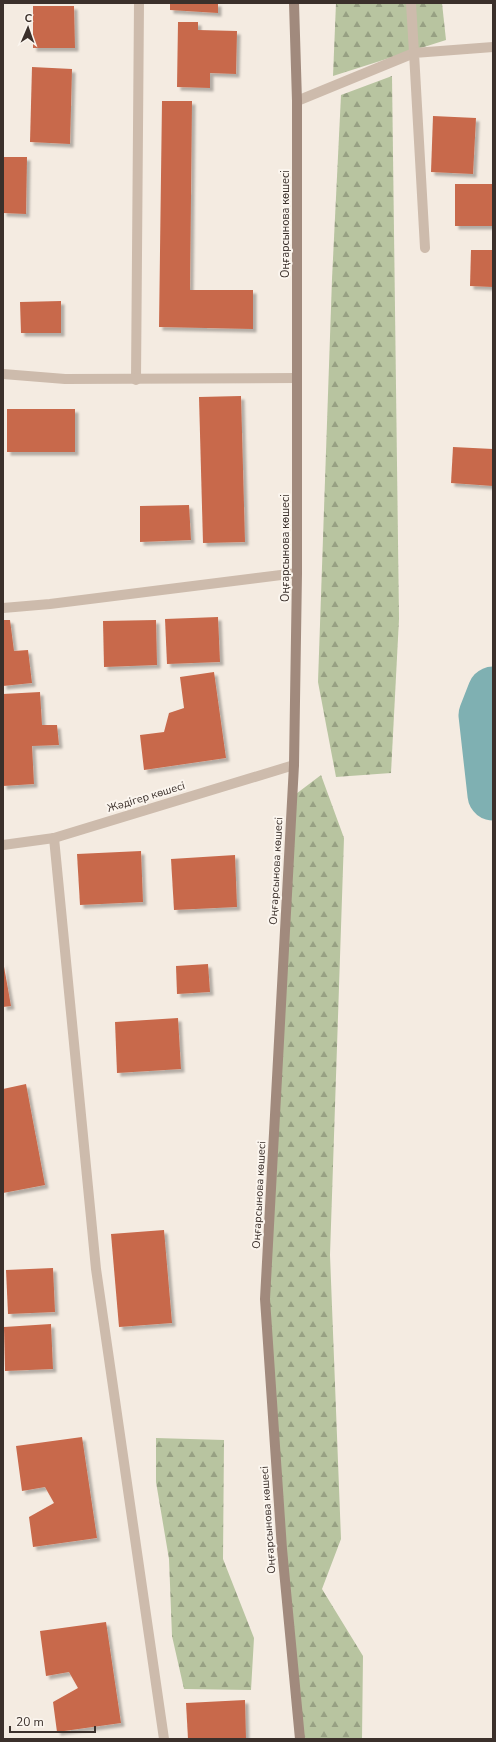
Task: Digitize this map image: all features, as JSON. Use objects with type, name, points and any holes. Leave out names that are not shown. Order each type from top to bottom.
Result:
[{"type":"main road","name":"Оңғарсынова көшесі","points":[[294,3],[297,101],[297,573],[294,765],[265,1299],[282,1548],[300,1739]]},
{"type":"street","points":[[136,380],[138,3]]},
{"type":"street","points":[[411,3],[425,248]]},
{"type":"street","points":[[297,101],[414,53],[493,46]]},
{"type":"street","points":[[3,374],[65,379],[136,380],[297,378]]},
{"type":"street","points":[[3,608],[50,604],[297,573]]},
{"type":"street","name":"Жәдігер көшесі","points":[[3,845],[54,838],[294,765]]},
{"type":"street","points":[[54,838],[96,1269],[164,1739]]},
{"type":"green space","points":[[336,3],[442,3],[446,40],[333,76]]},
{"type":"green space","points":[[392,76],[399,619],[391,773],[336,777],[318,682],[332,279],[341,95]]},
{"type":"green space","points":[[321,775],[344,838],[330,1255],[341,1539],[322,1589],[363,1656],[362,1739],[300,1739],[265,1299],[292,797]]},
{"type":"green space","points":[[156,1438],[224,1440],[223,1559],[254,1638],[251,1690],[184,1689],[172,1636],[169,1559],[156,1482]]},
{"type":"building","points":[[170,3],[218,3],[218,13],[170,10]]},
{"type":"building","points":[[33,6],[74,6],[75,48],[33,48]]},
{"type":"building","points":[[178,22],[198,22],[198,30],[237,31],[236,74],[210,73],[210,88],[177,87]]},
{"type":"building","points":[[32,67],[72,69],[70,144],[30,142]]},
{"type":"building","points":[[162,101],[192,101],[190,290],[253,290],[253,329],[159,327]]},
{"type":"building","points":[[433,116],[476,118],[473,174],[431,172]]},
{"type":"building","points":[[3,157],[27,157],[26,214],[3,213]]},
{"type":"building","points":[[455,184],[493,184],[493,226],[455,226]]},
{"type":"building","points":[[471,250],[493,250],[493,287],[470,286]]},
{"type":"building","points":[[61,301],[61,333],[21,333],[20,302]]},
{"type":"building","points":[[241,396],[245,542],[203,543],[199,397]]},
{"type":"building","points":[[7,409],[75,409],[75,452],[7,452]]},
{"type":"building","points":[[453,447],[493,449],[493,486],[451,483]]},
{"type":"building","points":[[189,505],[191,540],[140,542],[140,506]]},
{"type":"building","points":[[218,617],[220,662],[167,664],[165,619]]},
{"type":"building","points":[[3,620],[10,620],[14,651],[28,650],[32,683],[3,686]]},
{"type":"building","points":[[156,620],[157,665],[104,667],[103,621]]},
{"type":"building","points":[[214,672],[226,758],[144,770],[140,735],[164,732],[169,713],[184,708],[180,677]]},
{"type":"building","points":[[40,692],[42,725],[57,725],[59,745],[32,746],[34,784],[3,786],[3,694]]},
{"type":"building","points":[[141,851],[143,902],[80,905],[77,854]]},
{"type":"building","points":[[235,855],[237,907],[174,910],[171,859]]},
{"type":"building","points":[[3,961],[11,1006],[3,1007]]},
{"type":"building","points":[[208,964],[210,992],[177,994],[176,966]]},
{"type":"building","points":[[178,1018],[181,1069],[117,1073],[115,1022]]},
{"type":"building","points":[[26,1084],[45,1185],[3,1193],[3,1089]]},
{"type":"building","points":[[164,1230],[172,1323],[119,1327],[111,1234]]},
{"type":"building","points":[[53,1268],[55,1312],[8,1314],[6,1270]]},
{"type":"building","points":[[51,1324],[53,1369],[5,1371],[4,1327]]},
{"type":"building","points":[[82,1437],[97,1538],[33,1547],[29,1517],[54,1503],[45,1487],[22,1491],[16,1446]]},
{"type":"building","points":[[106,1622],[121,1723],[57,1732],[53,1702],[78,1688],[69,1672],[46,1676],[40,1631]]},
{"type":"building","points":[[245,1700],[246,1739],[188,1739],[186,1703]]},
{"type":"waterway","points":[[493,692],[484,715],[493,795]]}]
